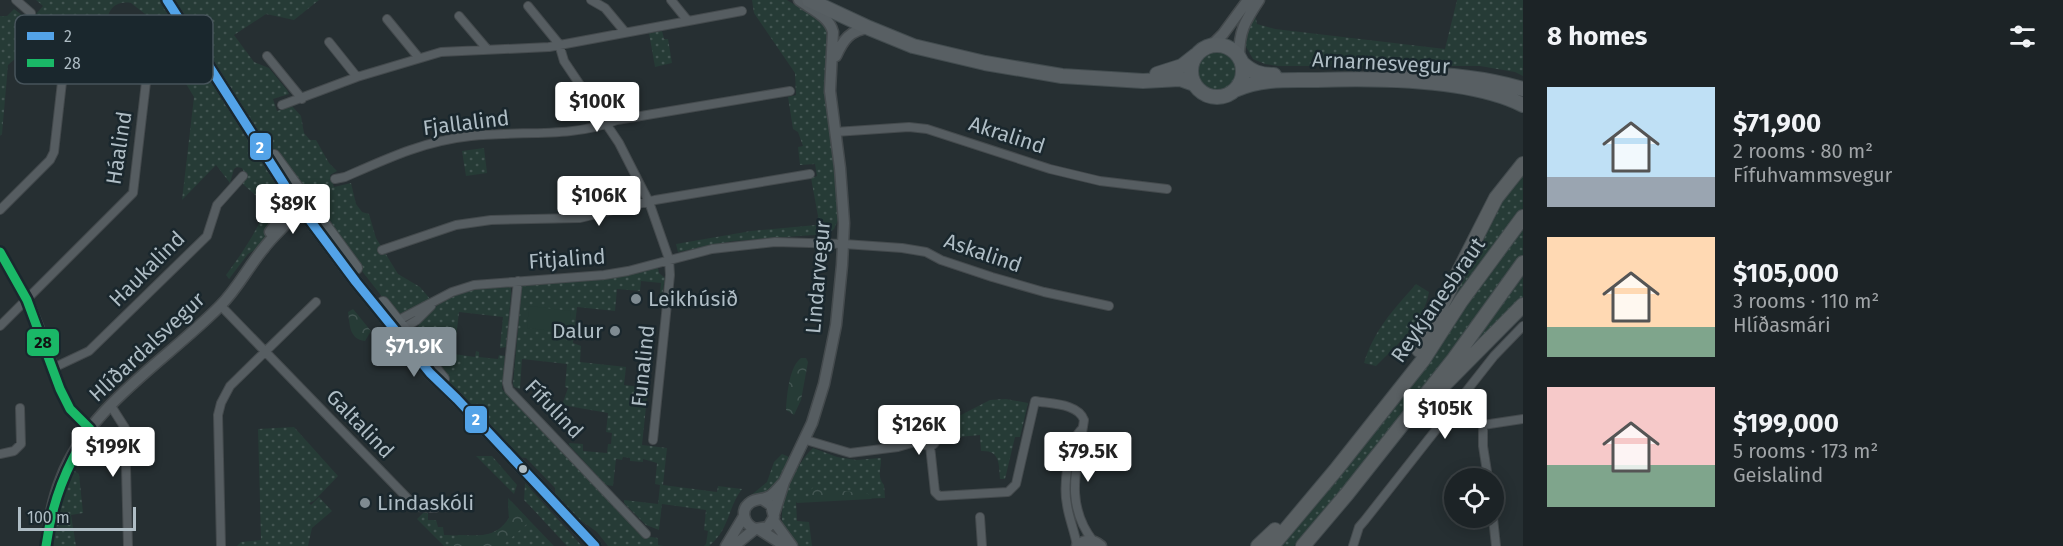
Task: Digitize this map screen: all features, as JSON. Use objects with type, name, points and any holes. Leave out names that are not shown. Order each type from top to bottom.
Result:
[{"type":"highway","points":[[1389,403],[1423,343],[1496,198],[1523,164]]},
{"type":"highway","name":"Reykjanesbraut","points":[[1272,546],[1423,360],[1461,301],[1523,217]]},
{"type":"highway","points":[[1303,546],[1454,360],[1523,263]]},
{"type":"highway","points":[[1396,433],[1523,305]]},
{"type":"highway","points":[[1258,546],[1289,514],[1317,493]]},
{"type":"main road","points":[[167,0],[177,15]]},
{"type":"main road","points":[[809,0],[913,46],[985,63],[1062,76],[1143,81],[1180,79],[1194,84],[1201,92],[1214,97],[1227,96],[1235,90],[1243,77],[1240,60],[1232,50],[1224,46],[1210,46],[1171,71],[1132,79]]},
{"type":"main road","points":[[822,0],[951,54]]},
{"type":"main road","points":[[1194,84],[1191,69],[1198,54]]},
{"type":"main road","name":"Arnarnesvegur","points":[[1240,60],[1250,71],[1268,75],[1458,75],[1523,89]]},
{"type":"main road","points":[[213,72],[298,206],[397,326],[433,364],[457,399],[595,546]]},
{"type":"main road","name":"Arnarnesvegur","points":[[1235,90],[1262,81],[1370,80],[1468,89],[1523,105]]},
{"type":"main road","points":[[243,119],[299,189],[397,326]]},
{"type":"main road","points":[[298,206],[301,197],[299,189]]},
{"type":"main road","points":[[298,206],[311,213],[329,237],[339,246]]},
{"type":"street","points":[[16,0],[31,13]]},
{"type":"street","points":[[591,0],[605,8],[625,32]]},
{"type":"street","points":[[671,0],[688,21]]},
{"type":"street","name":"Lindarvegur","points":[[774,517],[784,482],[806,440],[824,384],[836,325],[844,244],[843,203],[830,91],[834,40],[832,27],[824,17],[799,0]]},
{"type":"street","points":[[1210,46],[1223,34],[1248,0]]},
{"type":"street","points":[[1240,60],[1240,32],[1259,0]]},
{"type":"street","points":[[528,6],[559,44],[564,61],[607,124],[649,202],[669,259]]},
{"type":"street","points":[[282,105],[357,77],[441,52],[535,48],[742,11]]},
{"type":"street","points":[[459,16],[487,49]]},
{"type":"street","points":[[387,19],[419,58]]},
{"type":"street","name":"Lindarvegur","points":[[831,68],[846,37],[858,30],[869,28]]},
{"type":"street","points":[[329,42],[357,77]]},
{"type":"street","points":[[267,56],[302,99]]},
{"type":"street","points":[[0,210],[50,160],[54,152],[62,84]]},
{"type":"street","name":"Háalind","points":[[0,326],[133,193],[146,84]]},
{"type":"street","name":"Fjallalind","points":[[335,179],[345,177],[410,149],[450,139],[483,135],[580,131],[617,120],[790,91]]},
{"type":"street","name":"Akralind","points":[[835,132],[909,127],[927,129],[1050,169],[1116,184],[1167,189]]},
{"type":"street","points":[[382,250],[456,225],[491,220],[580,218],[649,202],[810,174]]},
{"type":"street","name":"Haukalind","points":[[53,368],[89,351],[207,236],[217,205],[243,176]]},
{"type":"street","name":"Hlíðardalsvegur","points":[[46,546],[51,511],[61,479],[71,457],[90,429],[111,405],[221,306],[241,283],[262,249],[294,216],[298,206]]},
{"type":"street","name":"Fitjalind","points":[[397,326],[417,320],[437,300],[474,285],[604,275],[712,249],[753,243],[844,244]]},
{"type":"street","name":"Askalind","points":[[844,244],[926,252],[941,260],[992,277],[1044,292],[1109,306]]},
{"type":"street","points":[[0,252],[27,300],[70,409],[90,429]]},
{"type":"street","name":"Funalind","points":[[653,440],[670,275],[669,259]]},
{"type":"street","name":"Fífulind","points":[[518,281],[507,383],[509,390],[646,534]]},
{"type":"street","points":[[221,546],[219,411],[221,403],[230,386],[316,302]]},
{"type":"street","name":"Galtalind","points":[[221,306],[416,507],[435,508]]},
{"type":"street","points":[[1353,546],[1359,527],[1494,356],[1523,326]]},
{"type":"street","points":[[806,440],[850,453],[898,447],[922,440],[926,432],[933,432],[936,440],[930,446],[934,492],[937,495],[943,497],[1004,493],[1017,484],[1035,401],[1071,407],[1084,420],[1081,449],[1076,467],[1075,497],[1080,519],[1097,544]]},
{"type":"street","points":[[111,405],[125,428],[128,546]]},
{"type":"street","points":[[1456,405],[1483,424],[1523,419]]},
{"type":"street","points":[[0,454],[14,451],[21,444],[20,408]]},
{"type":"street","points":[[1483,424],[1486,468]]},
{"type":"street","points":[[1082,429],[1076,435],[1072,446],[1066,484],[1066,503],[1075,530],[1077,546],[1084,541],[1097,544]]},
{"type":"street","points":[[922,440],[924,444],[930,446]]},
{"type":"street","name":"Lindarvegur","points":[[762,499],[772,495],[784,482]]},
{"type":"street","points":[[785,546],[747,524],[744,511],[749,503],[762,499],[771,505],[774,517],[792,546]]},
{"type":"street","points":[[726,546],[744,516]]},
{"type":"street","points":[[734,546],[758,529],[768,527],[774,517]]},
{"type":"street","points":[[980,517],[982,546]]},
{"type":"street","points":[[1494,528],[1496,546]]},
{"type":"green space","points":[[36,0],[161,0],[171,15],[146,15],[131,3],[124,3],[114,6],[109,15],[35,15],[43,6]]},
{"type":"green space","points":[[172,0],[319,0],[294,20],[266,14],[234,35],[254,62],[269,68],[287,90],[289,94],[273,99],[277,111],[292,106],[301,116],[304,133],[310,140],[316,140],[329,163],[337,171],[330,175],[334,187],[351,183],[356,204],[362,212],[369,214],[376,238],[398,274],[420,287],[431,300],[404,313],[391,308],[248,119],[213,64],[213,15],[182,15]]},
{"type":"green space","points":[[752,0],[787,0],[822,22],[828,30],[838,220],[834,229],[828,234],[733,241],[678,252],[676,244],[751,231],[816,225],[818,216],[811,178],[817,176],[815,164],[800,165],[798,147],[803,146],[798,132],[793,129],[788,97],[796,95],[795,73],[754,13]]},
{"type":"green space","points":[[1457,0],[1523,0],[1523,76],[1515,72],[1480,66],[1278,66],[1253,59],[1243,37],[1255,14],[1257,24],[1275,29],[1445,49]]},
{"type":"green space","points":[[14,9],[22,15],[15,15],[15,59],[8,65],[0,136],[0,16],[7,16]]},
{"type":"green space","points":[[662,31],[664,39],[668,39],[672,63],[655,67],[649,33]]},
{"type":"green space","points":[[1217,51],[1232,57],[1238,72],[1232,87],[1217,93],[1202,87],[1196,72],[1202,57]]},
{"type":"green space","points":[[213,81],[285,192],[284,205],[259,247],[248,254],[229,279],[226,275],[256,229],[261,219],[263,204],[243,184],[242,168],[234,169],[230,183],[216,165],[182,200],[194,97],[186,84],[213,84]]},
{"type":"green space","points":[[484,148],[487,173],[466,176],[462,151]]},
{"type":"green space","points":[[1523,172],[1523,214],[1427,339],[1496,206]]},
{"type":"green space","points":[[1523,226],[1523,255],[1455,347],[1326,510],[1294,546],[1278,546],[1427,359]]},
{"type":"green space","points":[[658,268],[659,273],[665,278],[661,302],[659,303],[661,283],[641,281],[640,291],[617,289],[615,311],[577,307],[573,343],[581,346],[580,362],[626,367],[624,385],[648,388],[642,445],[667,448],[663,485],[717,492],[718,486],[742,489],[721,533],[709,546],[704,546],[708,531],[704,530],[706,510],[662,504],[659,530],[646,525],[624,503],[624,500],[658,504],[660,485],[655,484],[657,463],[643,459],[643,462],[630,461],[630,458],[623,457],[622,460],[616,459],[613,486],[606,485],[569,445],[569,443],[583,444],[583,451],[607,453],[612,433],[606,432],[608,413],[562,405],[568,388],[565,387],[567,364],[522,359],[520,389],[514,387],[513,384],[522,286],[609,278]]},
{"type":"green space","points":[[1523,272],[1523,299],[1464,357],[1462,355]]},
{"type":"green space","points":[[1416,284],[1429,292],[1415,323],[1376,366],[1364,363],[1379,330]]},
{"type":"green space","points":[[508,285],[511,288],[511,294],[506,347],[500,348],[503,317],[459,312],[454,354],[475,357],[476,351],[479,352],[479,357],[498,359],[499,355],[505,356],[502,389],[644,536],[658,538],[658,545],[664,546],[608,546],[597,532],[565,509],[555,496],[555,488],[526,458],[516,457],[454,390],[416,336],[418,326],[431,310],[450,298],[487,286]]},
{"type":"green space","points":[[529,306],[571,311],[569,333],[527,328]]},
{"type":"green space","points":[[353,309],[371,331],[365,341],[360,340],[351,331],[348,312]]},
{"type":"green space","points":[[801,358],[806,358],[808,362],[801,400],[794,415],[786,410],[787,397],[791,374]]},
{"type":"green space","points":[[1006,399],[1028,403],[1020,437],[1015,437],[1005,479],[1000,479],[995,455],[981,451],[980,435],[959,437],[957,417],[990,400]]},
{"type":"green space","points":[[294,427],[338,476],[314,501],[309,503],[311,505],[319,497],[332,511],[312,528],[308,546],[237,546],[241,542],[261,540],[258,429]]},
{"type":"green space","points":[[813,448],[837,457],[856,460],[881,458],[880,475],[885,498],[796,501],[797,521],[809,522],[812,546],[800,546],[784,528],[782,509],[794,474]]},
{"type":"green space","points":[[782,454],[794,459],[774,489],[752,496],[743,502],[767,482],[774,462]]},
{"type":"green space","points":[[476,456],[492,456],[517,485],[514,494]]},
{"type":"green space","points":[[73,470],[79,474],[83,513],[71,515],[76,546],[54,546],[55,516]]},
{"type":"green space","points":[[525,483],[582,546],[567,546],[524,500]]},
{"type":"green space","points":[[816,484],[827,492],[844,491],[868,494],[873,497],[871,499],[797,503],[795,500],[811,498],[811,490]]},
{"type":"green space","points":[[508,498],[554,546],[444,546],[417,519],[424,512],[428,513],[428,520],[436,520],[438,527],[443,527],[444,535],[480,536],[496,531],[509,518]]},
{"type":"green space","points":[[508,502],[512,502],[526,517],[528,523],[502,546],[454,546],[453,543],[458,535],[481,535],[499,530],[509,518]]},
{"type":"transit line","name":"2","points":[[167,0],[177,15]]},
{"type":"transit line","name":"2","points":[[213,72],[291,195],[356,282],[430,373],[595,546]]},
{"type":"transit line","name":"28","points":[[0,252],[27,300],[60,389],[70,409],[90,429]]},
{"type":"transit line","name":"28","points":[[46,546],[52,514],[61,485],[90,429]]},
{"type":"place","name":"Leikhúsið","points":[[636,299]]},
{"type":"place","name":"Dalur","points":[[615,331]]},
{"type":"place","name":"Lindaskóli","points":[[365,503]]}]
